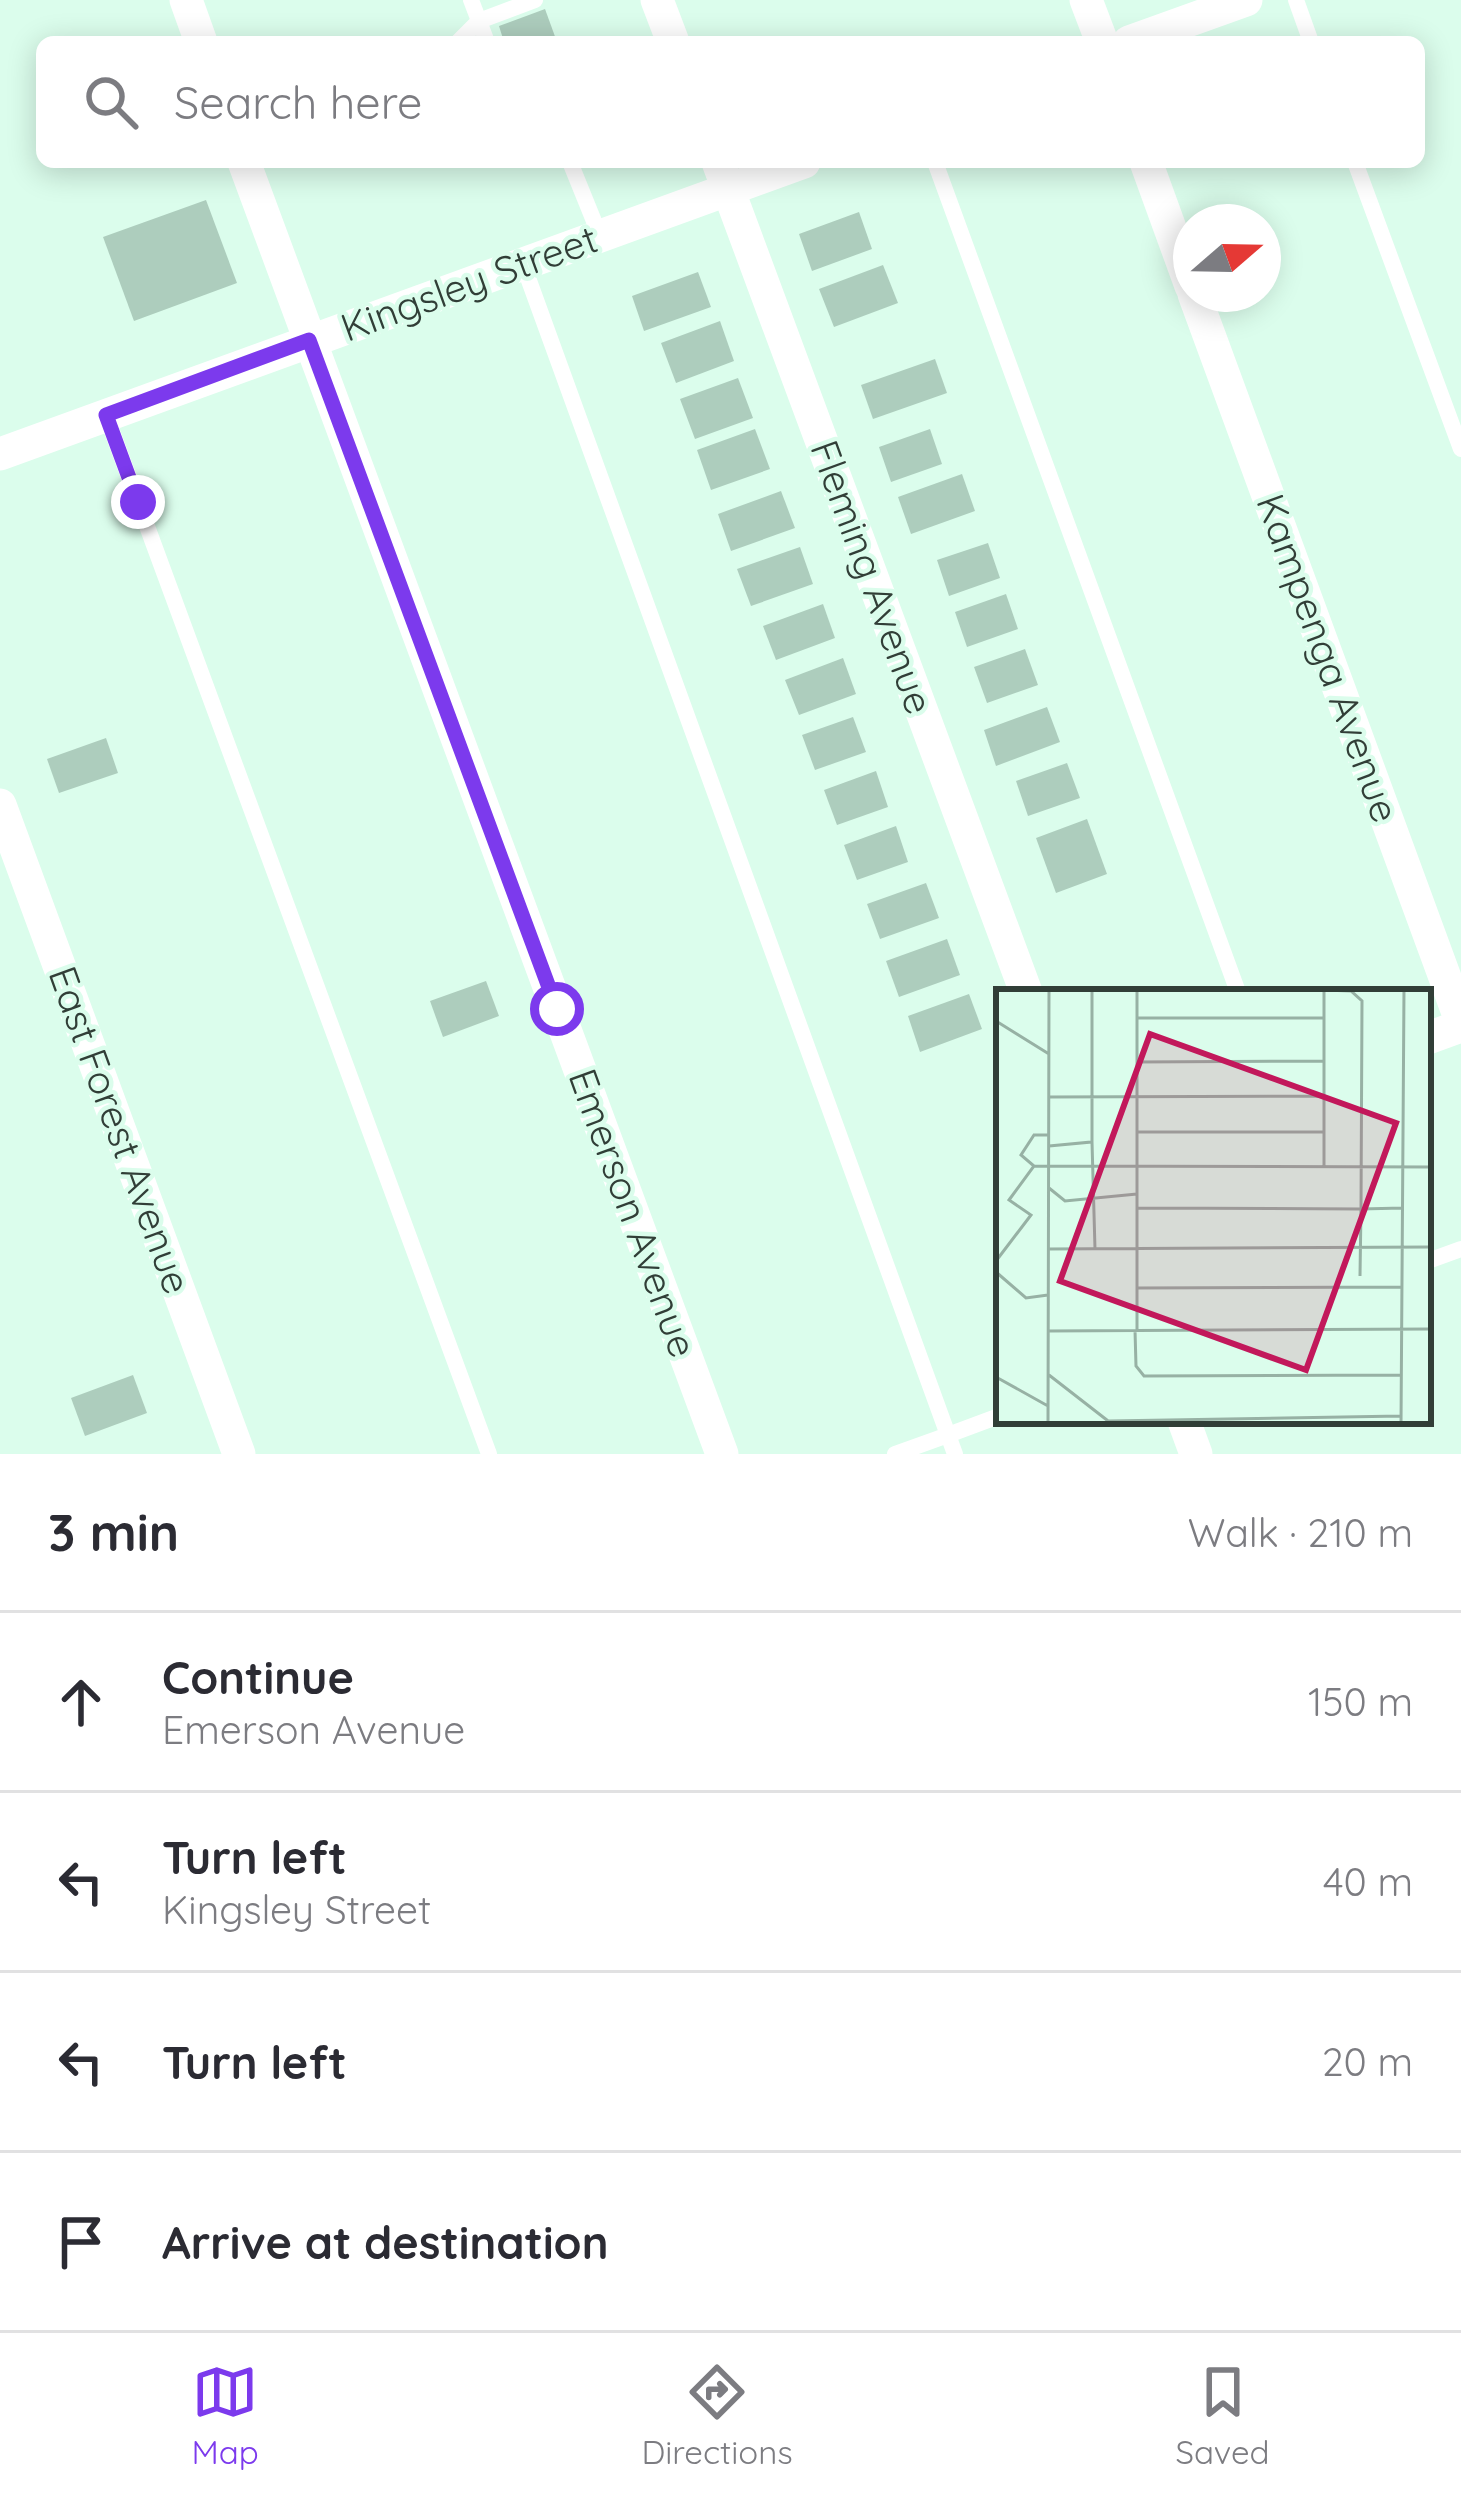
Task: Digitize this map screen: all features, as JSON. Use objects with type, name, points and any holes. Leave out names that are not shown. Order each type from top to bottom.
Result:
[{"type":"street","points":[[186,0],[199,36]]},
{"type":"street","points":[[657,0],[671,36]]},
{"type":"street","points":[[1086,0],[1100,36]]},
{"type":"street","points":[[1146,36],[1246,0]]},
{"type":"street","name":"Emerson Avenue","points":[[246,168],[722,1454]]},
{"type":"street","name":"Kingsley Street","points":[[0,454],[600,236],[723,176],[769,168]]},
{"type":"street","name":"Kampenga Avenue","points":[[1148,168],[1173,237]]},
{"type":"street","name":"Fleming Avenue","points":[[723,176],[1025,989]]},
{"type":"street","name":"Kampenga Avenue","points":[[1200,312],[1461,1024]]},
{"type":"street","name":"East Forest Avenue","points":[[0,805],[239,1454]]},
{"type":"street","points":[[1431,1037],[1461,1024]]},
{"type":"street","points":[[1185,1424],[1196,1454]]},
{"type":"lane","points":[[471,0],[485,36]]},
{"type":"lane","points":[[464,36],[479,21],[535,0]]},
{"type":"lane","points":[[1296,0],[1309,36]]},
{"type":"lane","points":[[572,168],[600,236]]},
{"type":"lane","points":[[937,168],[1237,989]]},
{"type":"lane","points":[[1357,168],[1461,449]]},
{"type":"lane","points":[[523,264],[955,1454]]},
{"type":"lane","points":[[106,415],[489,1454]]},
{"type":"lane","points":[[1431,1260],[1461,1249]]},
{"type":"lane","points":[[895,1454],[996,1417]]},
{"type":"building","points":[[545,9],[555,36],[502,36],[499,26]]},
{"type":"building","points":[[206,200],[237,283],[134,321],[103,237]]},
{"type":"building","points":[[859,212],[872,249],[812,271],[799,234]]},
{"type":"building","points":[[883,265],[898,303],[834,327],[819,289]]},
{"type":"building","points":[[698,272],[711,307],[644,331],[632,296]]},
{"type":"building","points":[[720,321],[734,361],[676,383],[661,343]]},
{"type":"building","points":[[935,359],[947,393],[873,419],[861,385]]},
{"type":"building","points":[[738,378],[753,418],[695,439],[680,399]]},
{"type":"building","points":[[755,429],[770,469],[711,490],[697,450]]},
{"type":"building","points":[[930,429],[942,464],[891,482],[879,447]]},
{"type":"building","points":[[962,474],[975,511],[911,534],[898,497]]},
{"type":"building","points":[[781,491],[795,528],[731,551],[718,514]]},
{"type":"building","points":[[988,543],[1000,578],[949,596],[937,560]]},
{"type":"building","points":[[800,547],[813,584],[751,606],[737,569]]},
{"type":"building","points":[[1006,594],[1018,629],[967,647],[955,612]]},
{"type":"building","points":[[823,604],[835,638],[776,660],[763,626]]},
{"type":"building","points":[[1025,649],[1038,685],[987,703],[974,667]]},
{"type":"building","points":[[843,658],[856,694],[799,715],[785,680]]},
{"type":"building","points":[[1047,707],[1060,742],[996,766],[984,730]]},
{"type":"building","points":[[853,717],[866,752],[815,770],[802,735]]},
{"type":"building","points":[[106,738],[118,773],[59,793],[47,759]]},
{"type":"building","points":[[1067,763],[1080,798],[1028,816],[1016,781]]},
{"type":"building","points":[[876,771],[888,807],[837,825],[824,790]]},
{"type":"building","points":[[1087,819],[1107,874],[1056,893],[1036,838]]},
{"type":"building","points":[[896,826],[908,862],[857,880],[844,845]]},
{"type":"building","points":[[926,883],[939,918],[880,939],[867,904]]},
{"type":"building","points":[[947,939],[960,975],[899,997],[886,961]]},
{"type":"building","points":[[486,981],[499,1016],[443,1037],[430,1001]]},
{"type":"building","points":[[969,994],[982,1029],[920,1052],[908,1016]]},
{"type":"building","points":[[133,1375],[147,1413],[85,1436],[71,1398]]},
{"type":"route","points":[[138,502],[106,415],[309,340],[557,1009]]}]
